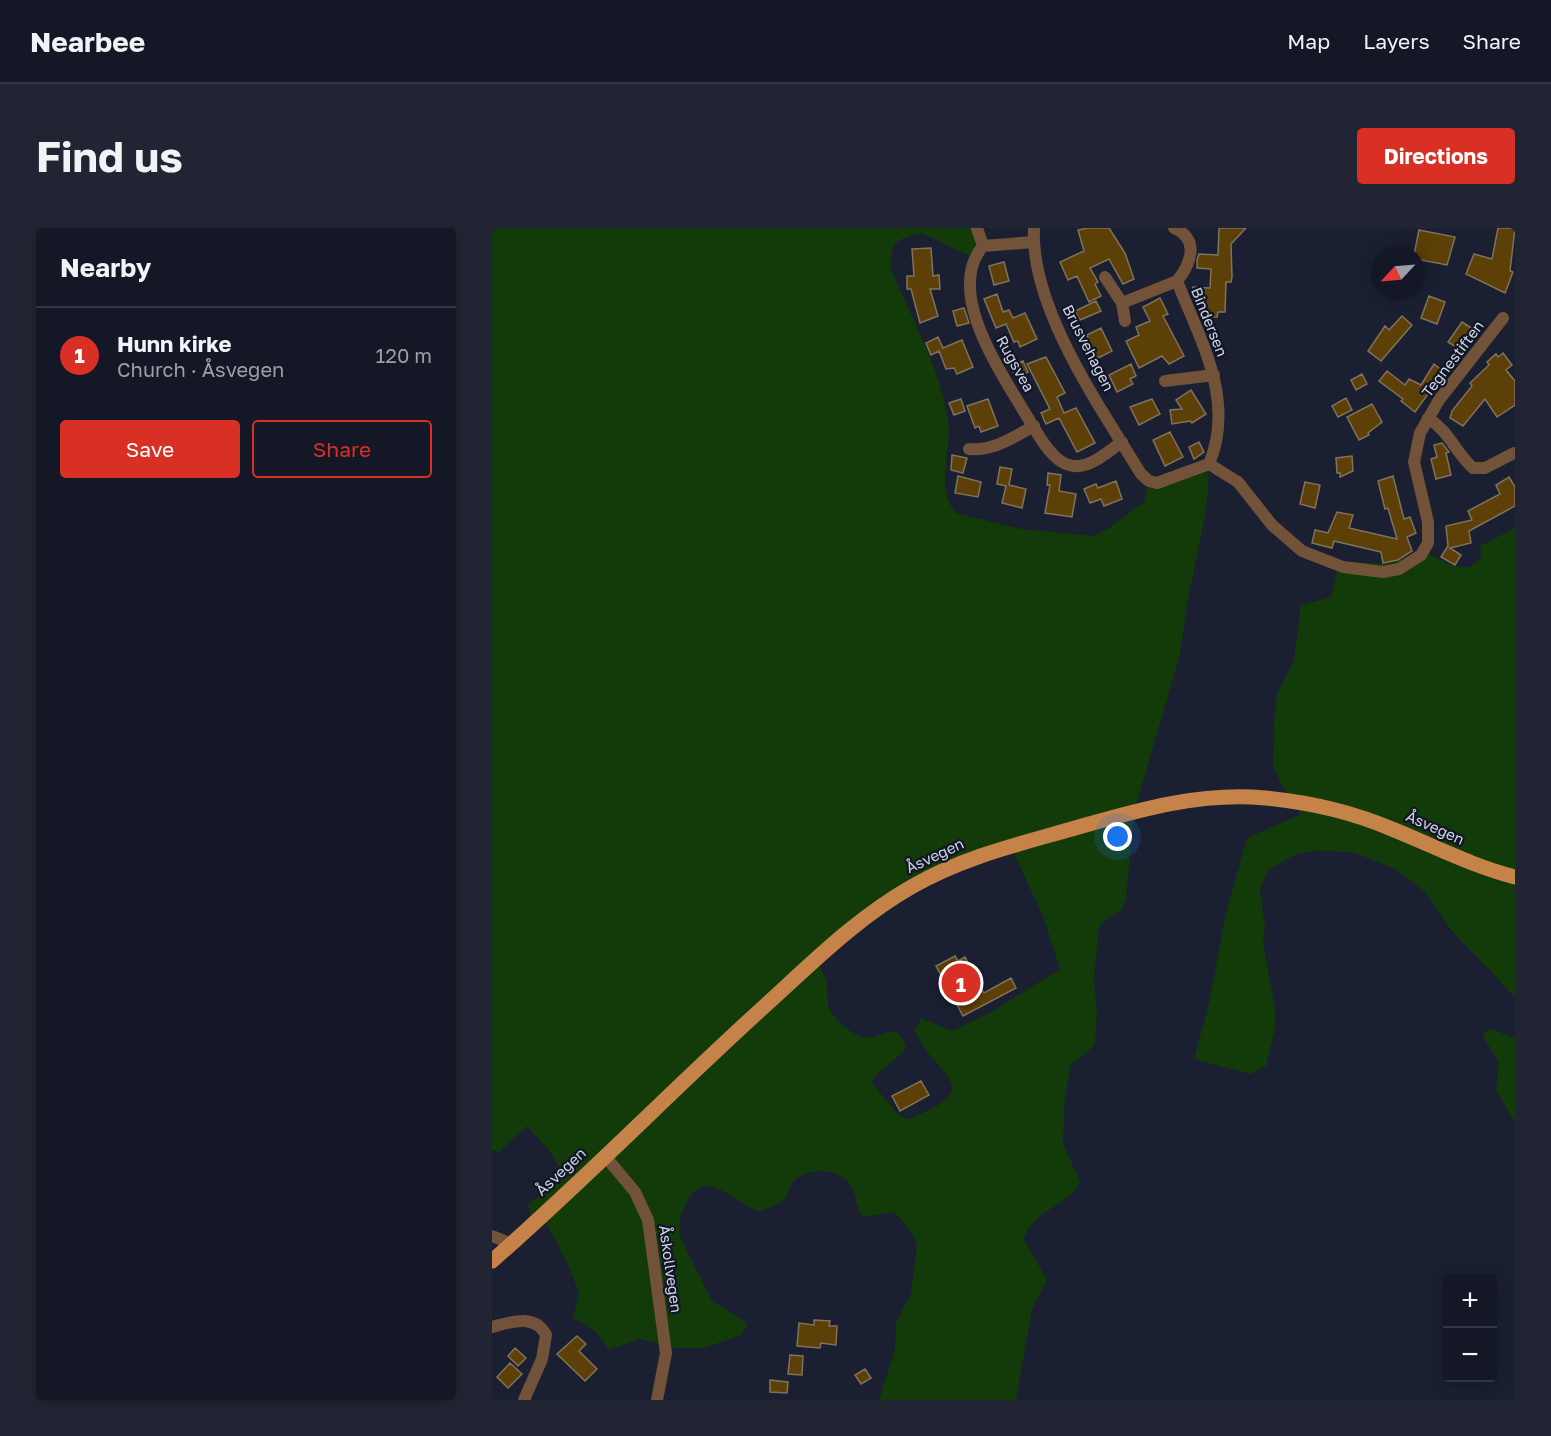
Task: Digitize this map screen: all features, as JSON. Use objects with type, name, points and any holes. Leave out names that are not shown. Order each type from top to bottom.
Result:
[{"type":"main road","name":"Åsvegen","points":[[492,1261],[708,1057],[843,934],[912,886],[975,857],[1175,802],[1214,797],[1263,798],[1346,813],[1394,829],[1489,870],[1515,877]]},
{"type":"street","points":[[977,228],[983,246],[1034,242]]},
{"type":"street","name":"Brusvehagen","points":[[1034,228],[1034,242],[1044,292],[1057,326],[1122,442]]},
{"type":"street","name":"Bindersen","points":[[1122,303],[1177,281],[1187,269],[1192,255],[1190,244],[1185,236],[1174,228]]},
{"type":"street","name":"Rugsvea","points":[[983,246],[971,266],[974,312],[988,350],[1034,426],[1060,462],[1071,466],[1084,465],[1100,458],[1122,442]]},
{"type":"street","points":[[1105,277],[1122,303],[1125,321]]},
{"type":"street","name":"Bindersen","points":[[1177,281],[1214,375],[1219,402],[1216,447],[1209,464]]},
{"type":"street","name":"Tegnestiften","points":[[1209,464],[1238,482],[1272,525],[1302,551],[1343,567],[1383,572],[1399,569],[1421,555],[1428,543],[1428,522],[1414,462],[1420,433],[1428,418],[1503,318]]},
{"type":"street","name":"Bindersen","points":[[1165,381],[1214,375]]},
{"type":"street","name":"Tegnestiften","points":[[1428,418],[1439,425],[1455,442],[1473,468],[1485,468],[1514,453]]},
{"type":"street","points":[[969,449],[984,450],[995,447],[1034,426]]},
{"type":"street","points":[[1122,442],[1141,474],[1149,481],[1157,483],[1172,479],[1209,464]]},
{"type":"street","name":"Åskollvegen","points":[[605,1156],[635,1192],[648,1221],[666,1353],[657,1400]]},
{"type":"street","points":[[492,1236],[512,1244]]},
{"type":"street","points":[[492,1327],[526,1320],[539,1326],[546,1335],[546,1348],[524,1400]]},
{"type":"green space","points":[[492,228],[979,228],[985,247],[972,257],[922,233],[896,243],[891,259],[891,269],[932,362],[944,400],[949,432],[946,492],[956,513],[1021,529],[1094,536],[1109,528],[1144,502],[1148,486],[1202,461],[1209,477],[1206,511],[1187,605],[1180,655],[1134,812],[1126,899],[1122,909],[1099,926],[1094,979],[1097,1012],[1095,1045],[1071,1065],[1065,1098],[1063,1143],[1080,1182],[1067,1197],[1035,1221],[1028,1229],[1024,1239],[1047,1280],[1032,1309],[1016,1400],[879,1400],[895,1349],[896,1323],[911,1293],[917,1247],[914,1237],[901,1219],[892,1212],[865,1217],[861,1215],[852,1188],[847,1181],[841,1176],[824,1171],[800,1176],[792,1183],[783,1201],[760,1211],[706,1186],[698,1189],[684,1206],[679,1226],[680,1237],[712,1301],[745,1321],[747,1326],[741,1335],[704,1348],[677,1348],[640,1339],[609,1350],[594,1331],[573,1318],[579,1293],[567,1262],[546,1223],[531,1215],[528,1205],[565,1176],[548,1149],[527,1126],[499,1152],[492,1150]],"holes":[[[1010,845],[1043,916],[1060,969],[993,1011],[952,1031],[921,1018],[915,1030],[927,1052],[948,1078],[952,1090],[943,1102],[917,1116],[907,1119],[897,1113],[872,1083],[874,1077],[903,1052],[906,1047],[902,1038],[893,1031],[864,1037],[844,1026],[829,1008],[827,982],[818,964],[917,879]]]},
{"type":"green space","points":[[1515,528],[1515,997],[1451,930],[1426,893],[1395,869],[1353,852],[1313,851],[1297,854],[1268,870],[1260,890],[1265,926],[1263,943],[1275,1007],[1275,1029],[1266,1066],[1251,1074],[1194,1059],[1210,999],[1225,917],[1246,841],[1249,837],[1299,815],[1299,809],[1285,791],[1273,766],[1277,694],[1294,660],[1301,605],[1331,597],[1339,561],[1386,564],[1428,553],[1455,566],[1469,566],[1481,557],[1480,546]]},
{"type":"green space","points":[[1491,1029],[1515,1038],[1515,1122],[1496,1090],[1499,1063],[1482,1034]]},
{"type":"building","points":[[1109,228],[1125,253],[1134,279],[1123,284],[1109,259],[1090,268],[1098,282],[1095,284],[1101,296],[1089,302],[1077,276],[1068,280],[1060,262],[1084,251],[1078,230]]},
{"type":"building","points":[[1219,228],[1246,228],[1231,244],[1232,277],[1231,282],[1226,282],[1225,312],[1218,312],[1217,317],[1202,316],[1201,299],[1193,298],[1193,287],[1210,288],[1211,269],[1197,268],[1197,260],[1199,254],[1218,255]]},
{"type":"building","points":[[1498,228],[1515,228],[1510,271],[1513,272],[1505,293],[1466,274],[1474,254],[1492,259]]},
{"type":"building","points":[[1419,230],[1455,237],[1447,265],[1425,261],[1425,246],[1416,246]]},
{"type":"building","points":[[931,248],[933,276],[939,275],[940,289],[930,289],[938,316],[920,323],[911,289],[907,289],[907,276],[914,276],[912,249]]},
{"type":"building","points":[[1004,262],[1009,281],[994,285],[989,266]]},
{"type":"building","points":[[997,294],[1003,312],[1009,310],[1013,318],[1025,313],[1037,339],[1020,347],[1018,341],[1014,342],[1006,324],[996,328],[984,299]]},
{"type":"building","points":[[1429,296],[1445,302],[1437,324],[1421,318]]},
{"type":"building","points":[[1160,298],[1168,314],[1163,316],[1184,356],[1169,364],[1162,356],[1139,368],[1126,341],[1139,335],[1136,327],[1150,321],[1143,307]]},
{"type":"building","points":[[1096,301],[1101,311],[1080,320],[1075,311]]},
{"type":"building","points":[[964,308],[969,323],[957,326],[953,311]]},
{"type":"building","points":[[1402,316],[1412,325],[1381,361],[1368,351],[1385,326],[1389,330]]},
{"type":"building","points":[[1462,322],[1476,331],[1468,345],[1465,344],[1461,350],[1448,342]]},
{"type":"building","points":[[1101,328],[1112,351],[1098,358],[1090,346],[1087,335]]},
{"type":"building","points":[[938,337],[943,348],[962,340],[973,367],[957,374],[954,368],[946,369],[939,351],[931,355],[926,343]]},
{"type":"building","points":[[1503,353],[1512,365],[1506,370],[1515,381],[1515,405],[1497,417],[1485,399],[1463,426],[1450,418],[1452,411],[1472,386],[1470,383],[1489,365],[1487,362],[1496,354],[1498,357]]},
{"type":"building","points":[[1046,357],[1065,393],[1057,397],[1064,413],[1076,408],[1095,443],[1077,452],[1059,418],[1046,424],[1041,413],[1050,409],[1027,364]]},
{"type":"building","points":[[1023,361],[1028,372],[1016,377],[1011,366]]},
{"type":"building","points":[[1131,364],[1136,376],[1130,379],[1133,384],[1117,392],[1109,375]]},
{"type":"building","points":[[1434,364],[1444,372],[1415,412],[1401,401],[1403,399],[1379,381],[1387,371],[1405,385],[1409,379],[1421,385]]},
{"type":"building","points":[[1362,374],[1367,384],[1356,390],[1351,380]]},
{"type":"building","points":[[1191,390],[1206,414],[1192,423],[1190,421],[1172,424],[1170,410],[1182,409],[1176,400]]},
{"type":"building","points":[[1346,398],[1352,410],[1338,417],[1332,406]]},
{"type":"building","points":[[961,399],[965,411],[954,415],[949,403]]},
{"type":"building","points":[[988,399],[998,426],[981,432],[979,426],[975,428],[967,406]]},
{"type":"building","points":[[1152,399],[1160,414],[1139,425],[1130,407]]},
{"type":"building","points":[[1372,404],[1382,422],[1368,433],[1369,435],[1359,440],[1347,417]]},
{"type":"building","points":[[1170,432],[1183,457],[1165,466],[1153,440]]},
{"type":"building","points":[[1199,442],[1204,452],[1194,459],[1189,447]]},
{"type":"building","points":[[1442,443],[1449,452],[1446,453],[1451,475],[1436,479],[1431,459],[1437,457],[1434,445]]},
{"type":"building","points":[[952,455],[967,458],[963,473],[951,470]]},
{"type":"building","points":[[1352,456],[1353,471],[1340,477],[1340,473],[1337,473],[1336,458]]},
{"type":"building","points":[[1000,467],[1012,469],[1009,485],[1026,489],[1022,508],[1002,503],[1006,486],[997,484]]},
{"type":"building","points":[[1048,473],[1061,475],[1059,491],[1076,494],[1072,517],[1045,513],[1050,485],[1047,485]]},
{"type":"building","points":[[958,476],[981,482],[978,497],[955,493]]},
{"type":"building","points":[[1393,476],[1404,519],[1410,517],[1416,533],[1407,537],[1412,551],[1398,560],[1383,563],[1381,552],[1334,541],[1332,548],[1312,543],[1315,530],[1328,533],[1337,512],[1353,515],[1349,528],[1397,539],[1388,508],[1385,509],[1378,481]]},
{"type":"building","points":[[1509,477],[1515,487],[1515,506],[1469,531],[1471,543],[1450,548],[1461,555],[1455,565],[1441,557],[1448,546],[1446,526],[1472,520],[1468,511],[1500,494],[1496,485]]},
{"type":"building","points":[[1116,481],[1122,499],[1104,506],[1101,499],[1090,503],[1084,489],[1096,484],[1098,488]]},
{"type":"building","points":[[1305,482],[1320,485],[1315,508],[1300,504]]},
{"type":"building","points":[[955,956],[958,961],[965,957],[984,993],[1011,978],[1016,988],[963,1016],[936,966]]},
{"type":"building","points":[[921,1081],[929,1095],[900,1111],[892,1096]]},
{"type":"building","points":[[814,1320],[830,1321],[829,1326],[837,1326],[836,1345],[821,1343],[820,1348],[797,1346],[799,1323],[814,1325]]},
{"type":"building","points":[[577,1336],[586,1344],[579,1351],[597,1369],[585,1381],[557,1354]]},
{"type":"building","points":[[515,1348],[526,1358],[518,1366],[508,1356]]},
{"type":"building","points":[[790,1355],[803,1356],[802,1375],[788,1374]]},
{"type":"building","points":[[510,1363],[522,1374],[508,1388],[497,1377]]},
{"type":"building","points":[[865,1369],[871,1378],[861,1384],[855,1375]]},
{"type":"building","points":[[770,1380],[788,1382],[787,1393],[770,1392]]},
{"type":"place","name":"Hunn kirke","points":[[961,983]]}]
